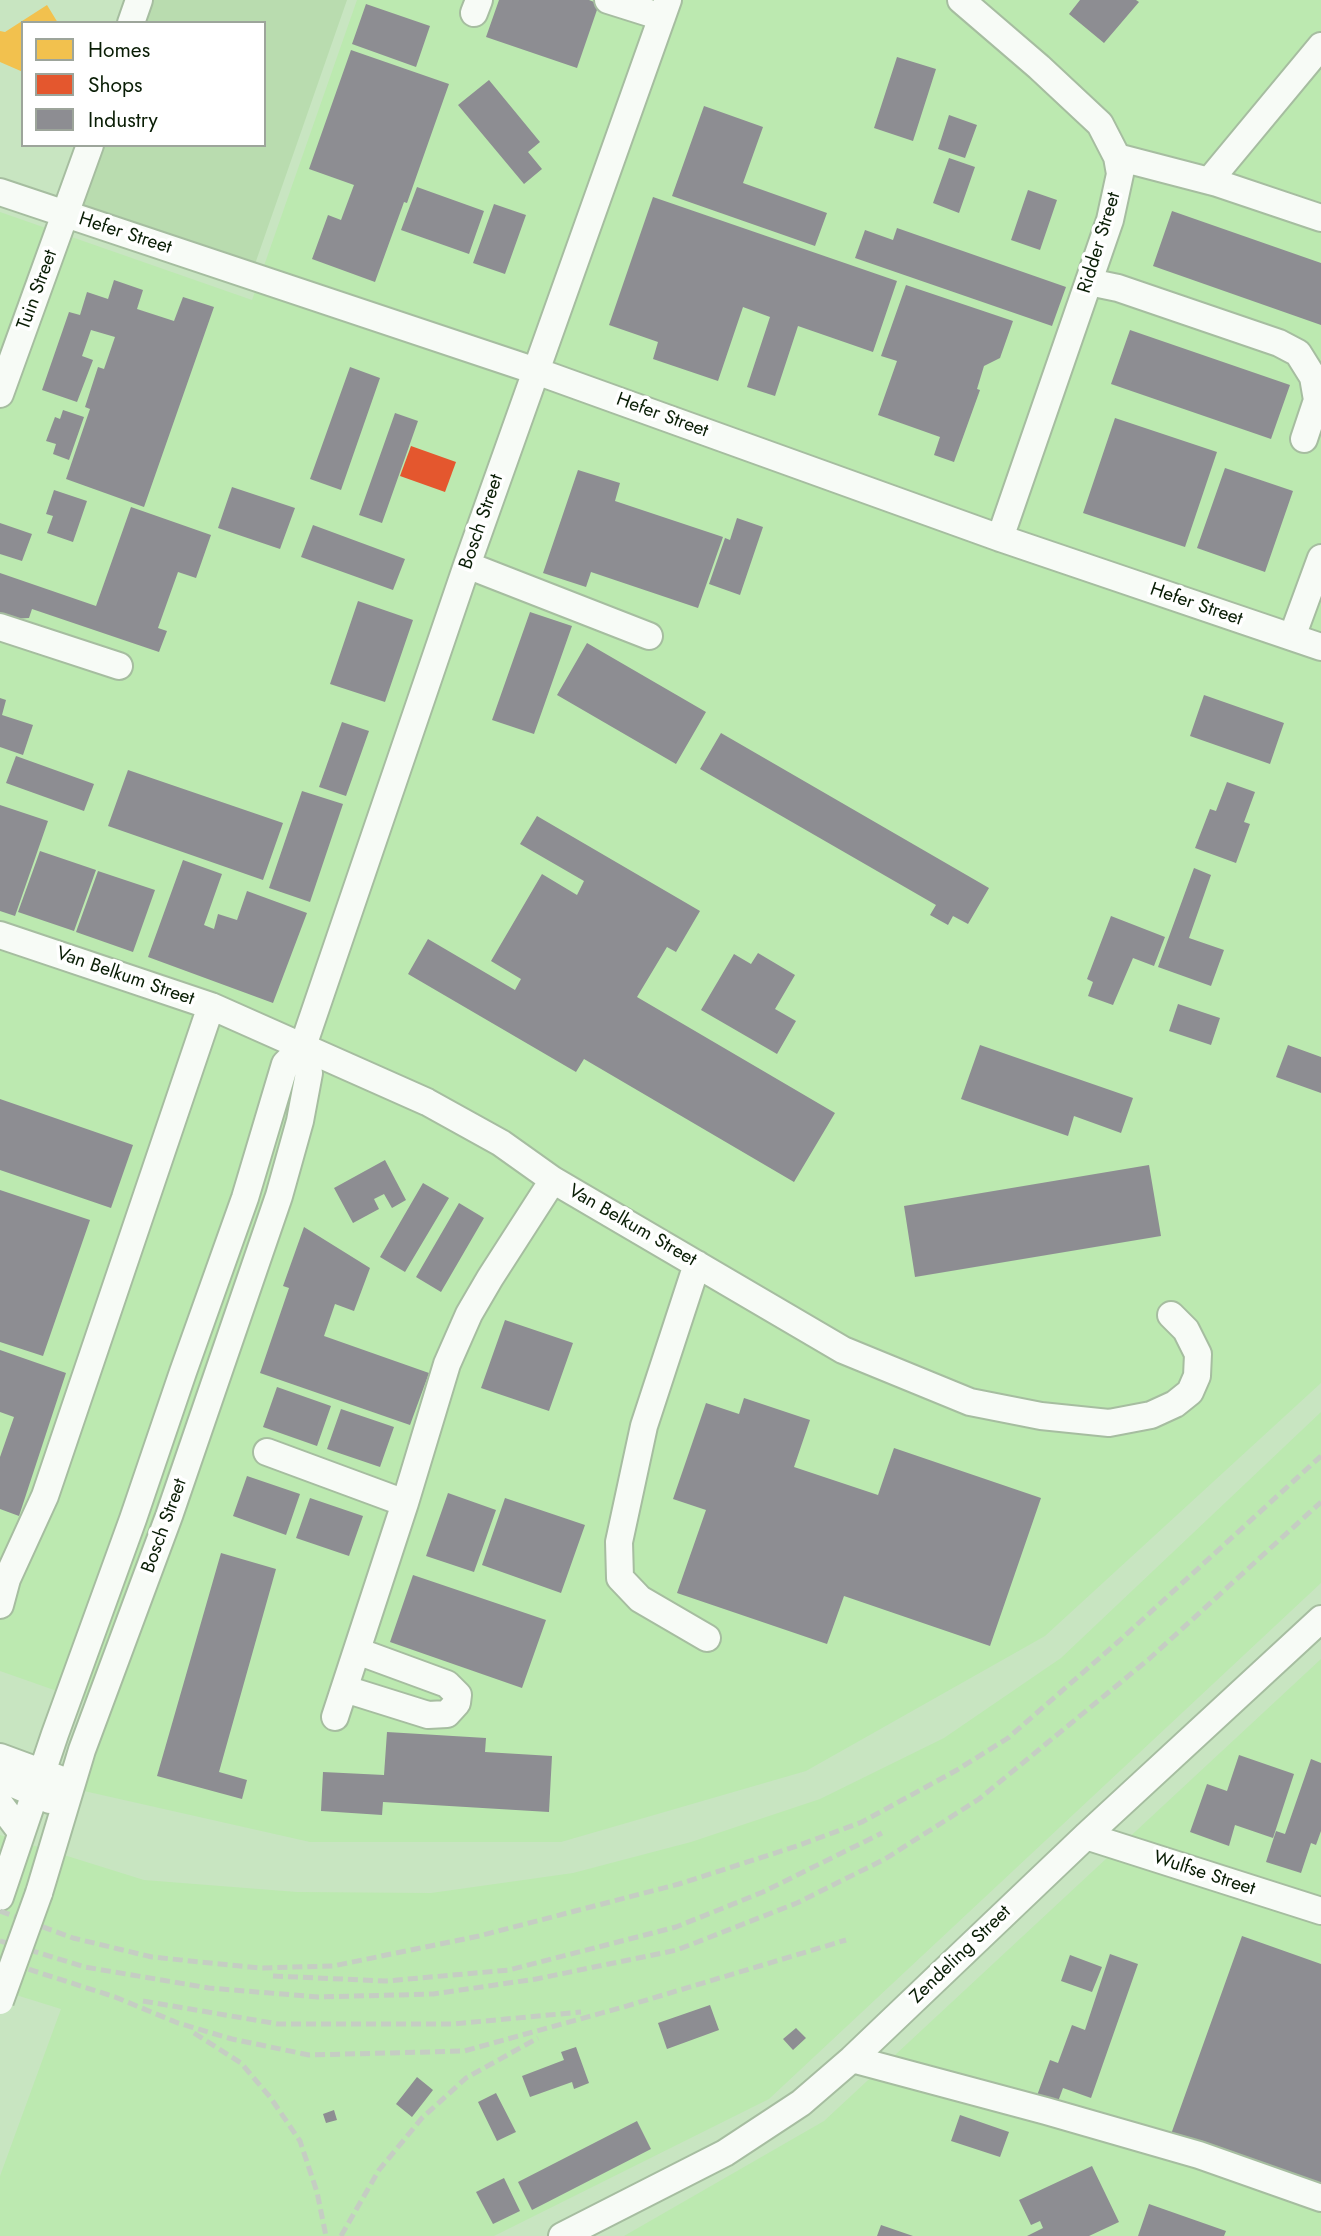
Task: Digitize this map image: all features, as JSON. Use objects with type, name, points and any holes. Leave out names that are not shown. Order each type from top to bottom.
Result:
[{"type":"street","points":[[132,21],[139,0]]},
{"type":"street","points":[[608,0],[665,8]]},
{"type":"street","name":"Ridder Street","points":[[961,0],[1082,105],[1100,124],[1117,157],[1120,174],[1110,220],[1000,538]]},
{"type":"street","name":"Bosch Street","points":[[3,1888],[245,1198],[285,1064],[303,1046],[467,565],[665,8]]},
{"type":"street","points":[[1209,181],[1321,46]]},
{"type":"street","name":"Tuin Street","points":[[0,394],[88,147]]},
{"type":"street","points":[[1117,157],[1209,181],[1320,215]]},
{"type":"street","name":"Hefer Street","points":[[0,192],[536,371],[1000,538],[1321,647]]},
{"type":"street","points":[[1089,282],[1118,288],[1279,343],[1298,352],[1313,377],[1317,400],[1304,439]]},
{"type":"street","points":[[1292,637],[1321,558]]},
{"type":"street","points":[[467,565],[649,636]]},
{"type":"street","points":[[0,627],[119,666]]},
{"type":"street","name":"Van Belkum Street","points":[[3,943],[211,1006],[427,1102],[501,1143],[553,1180],[844,1350],[970,1402],[1041,1416],[1109,1423],[1151,1415],[1175,1404],[1190,1392],[1197,1376],[1198,1354],[1186,1330],[1171,1315]]},
{"type":"street","points":[[0,1605],[7,1580],[45,1496],[211,1006]]},
{"type":"street","name":"Bosch Street","points":[[0,2001],[39,1893],[82,1750],[169,1516],[279,1196],[300,1121],[309,1073],[303,1046]]},
{"type":"street","points":[[335,1717],[447,1364],[469,1314],[489,1278],[553,1180]]},
{"type":"street","points":[[696,1264],[644,1426],[619,1542],[620,1578],[640,1599],[707,1638]]},
{"type":"street","points":[[267,1452],[405,1503]]},
{"type":"street","name":"Zendeling Street","points":[[562,2236],[724,2153],[801,2103],[852,2059],[1086,1836],[1321,1619]]},
{"type":"street","points":[[345,1689],[428,1715],[447,1714],[457,1703],[458,1695],[447,1684],[357,1651]]},
{"type":"street","points":[[0,1757],[38,1783],[69,1795]]},
{"type":"street","points":[[0,1778],[38,1783]]},
{"type":"street","points":[[0,1804],[21,1832]]},
{"type":"street","name":"Wulfse Street","points":[[1086,1836],[1321,1911]]},
{"type":"street","points":[[852,2059],[1046,2110],[1199,2155],[1321,2198]]},
{"type":"shaded area","points":[[154,0],[347,0],[255,264],[83,205],[102,147],[266,147],[266,21],[147,21]]},
{"type":"shaded area","points":[[357,0],[1321,0],[1321,1383],[1045,1636],[806,1771],[561,1842],[310,1842],[84,1791],[111,1710],[0,1671],[0,212],[252,300]]},
{"type":"shaded area","points":[[1321,1412],[1321,1583],[769,2099],[494,2236],[0,2236],[0,2176],[61,2009],[0,1990],[0,1835],[144,1880],[297,1892],[431,1893],[573,1873],[691,1842],[820,1799],[944,1738],[1061,1658]]},
{"type":"shaded area","points":[[1321,1659],[1321,2236],[624,2236],[824,2121]]},
{"type":"building: Homes","points":[[47,5],[57,21],[22,21]]},
{"type":"building: Homes","points":[[21,22],[21,71],[0,62],[0,31],[5,32]]},
{"type":"building: Shops","points":[[411,446],[456,462],[445,492],[400,476]]},
{"type":"building: Industry","points":[[499,0],[589,0],[599,4],[577,68],[486,37]]},
{"type":"building: Industry","points":[[1080,0],[1139,2],[1104,43],[1069,14]]},
{"type":"building: Industry","points":[[366,4],[430,26],[416,67],[352,44]]},
{"type":"building: Industry","points":[[351,50],[449,84],[407,203],[404,202],[375,282],[312,259],[328,215],[341,220],[354,185],[309,169]]},
{"type":"building: Industry","points":[[897,57],[936,69],[913,141],[874,128]]},
{"type":"building: Industry","points":[[489,80],[540,142],[528,152],[542,169],[524,184],[458,105]]},
{"type":"building: Industry","points":[[704,106],[763,127],[743,183],[827,213],[815,246],[672,196]]},
{"type":"building: Industry","points":[[949,115],[977,125],[965,158],[938,149]]},
{"type":"building: Industry","points":[[949,158],[975,167],[959,213],[933,203]]},
{"type":"building: Industry","points":[[417,187],[484,211],[469,254],[401,230]]},
{"type":"building: Industry","points":[[1028,190],[1057,200],[1040,250],[1011,240]]},
{"type":"building: Industry","points":[[653,197],[897,281],[873,352],[798,326],[775,396],[747,387],[770,317],[743,307],[718,381],[653,359],[658,342],[609,325]]},
{"type":"building: Industry","points":[[494,204],[526,215],[505,274],[473,263]]},
{"type":"building: Industry","points":[[1172,211],[1321,263],[1321,325],[1153,266]]},
{"type":"building: Industry","points":[[897,228],[1066,287],[1052,326],[855,258],[865,230],[893,240]]},
{"type":"building: Industry","points":[[114,280],[143,290],[137,309],[174,321],[183,297],[214,307],[144,507],[66,479],[90,409],[85,407],[98,367],[104,369],[115,337],[91,330],[82,356],[93,360],[77,402],[42,390],[69,312],[80,315],[87,292],[108,299]]},
{"type":"building: Industry","points":[[906,285],[1013,321],[1000,358],[984,366],[977,389],[980,390],[954,462],[934,455],[940,437],[878,415],[897,361],[881,356]]},
{"type":"building: Industry","points":[[1130,330],[1290,385],[1271,439],[1111,384]]},
{"type":"building: Industry","points":[[350,367],[380,378],[341,490],[310,479]]},
{"type":"building: Industry","points":[[63,410],[84,417],[69,460],[53,454],[56,444],[46,441],[55,417],[60,419]]},
{"type":"building: Industry","points":[[395,413],[418,421],[382,523],[359,515]]},
{"type":"building: Industry","points":[[1115,418],[1217,452],[1185,547],[1083,513]]},
{"type":"building: Industry","points":[[1225,468],[1293,491],[1265,572],[1197,548]]},
{"type":"building: Industry","points":[[578,470],[620,483],[615,501],[723,537],[698,608],[591,572],[586,587],[543,573]]},
{"type":"building: Industry","points":[[232,487],[295,508],[280,549],[218,528]]},
{"type":"building: Industry","points":[[54,490],[87,501],[73,542],[47,533],[53,516],[46,514]]},
{"type":"building: Industry","points":[[131,507],[211,535],[196,578],[178,572],[158,628],[167,631],[159,652],[32,609],[29,618],[10,619],[0,616],[0,573],[96,606]]},
{"type":"building: Industry","points":[[737,518],[763,527],[740,595],[709,584],[725,538],[730,540]]},
{"type":"building: Industry","points":[[0,523],[32,534],[22,561],[0,554]]},
{"type":"building: Industry","points":[[313,525],[405,559],[393,590],[301,557]]},
{"type":"building: Industry","points":[[358,601],[413,620],[385,702],[330,684]]},
{"type":"building: Industry","points":[[530,612],[572,626],[534,734],[492,720]]},
{"type":"building: Industry","points":[[587,643],[706,712],[676,764],[557,695]]},
{"type":"building: Industry","points":[[1204,695],[1284,723],[1270,764],[1190,736]]},
{"type":"building: Industry","points":[[0,698],[6,700],[2,715],[33,725],[23,755],[0,747]]},
{"type":"building: Industry","points":[[342,722],[369,731],[346,796],[319,787]]},
{"type":"building: Industry","points":[[721,733],[989,888],[968,924],[953,916],[948,925],[930,915],[936,905],[700,769]]},
{"type":"building: Industry","points":[[16,756],[94,784],[84,811],[6,783]]},
{"type":"building: Industry","points":[[128,770],[283,823],[263,880],[108,826]]},
{"type":"building: Industry","points":[[1227,782],[1255,792],[1244,822],[1250,824],[1236,863],[1195,848],[1210,809],[1216,811]]},
{"type":"building: Industry","points":[[302,791],[343,804],[310,902],[269,888]]},
{"type":"building: Industry","points":[[0,805],[48,821],[15,916],[0,911]]},
{"type":"building: Industry","points":[[537,816],[700,911],[676,952],[667,947],[637,997],[835,1113],[794,1182],[584,1059],[576,1072],[408,974],[428,939],[515,990],[521,979],[491,961],[542,874],[577,895],[584,881],[520,844]]},
{"type":"building: Industry","points":[[40,851],[96,870],[74,931],[18,912]]},
{"type":"building: Industry","points":[[183,860],[222,874],[204,925],[214,929],[218,914],[237,920],[247,891],[307,913],[273,1003],[148,957]]},
{"type":"building: Industry","points":[[1194,868],[1211,875],[1189,938],[1224,950],[1211,986],[1158,967]]},
{"type":"building: Industry","points":[[98,871],[155,890],[133,952],[76,932]]},
{"type":"building: Industry","points":[[1111,916],[1165,937],[1154,966],[1133,958],[1113,1005],[1088,996],[1093,982],[1087,979]]},
{"type":"building: Industry","points":[[758,953],[795,975],[775,1009],[796,1021],[777,1054],[701,1010],[734,954],[751,964]]},
{"type":"building: Industry","points":[[1178,1004],[1220,1018],[1211,1045],[1169,1031]]},
{"type":"building: Industry","points":[[980,1045],[1133,1098],[1121,1133],[1074,1116],[1068,1136],[961,1099]]},
{"type":"building: Industry","points":[[1288,1045],[1321,1057],[1321,1093],[1276,1077]]},
{"type":"building: Industry","points":[[0,1099],[133,1145],[111,1208],[0,1170]]},
{"type":"building: Industry","points":[[385,1160],[406,1200],[392,1208],[384,1194],[374,1199],[379,1209],[353,1223],[334,1188]]},
{"type":"building: Industry","points":[[1149,1165],[1161,1236],[915,1277],[904,1206]]},
{"type":"building: Industry","points":[[423,1183],[449,1198],[405,1272],[380,1257]]},
{"type":"building: Industry","points":[[0,1190],[90,1220],[43,1356],[0,1342]]},
{"type":"building: Industry","points":[[459,1203],[484,1218],[441,1292],[416,1277]]},
{"type":"building: Industry","points":[[304,1227],[370,1268],[354,1311],[335,1304],[324,1336],[429,1373],[410,1425],[260,1373],[289,1288],[283,1286]]},
{"type":"building: Industry","points":[[505,1320],[573,1343],[549,1411],[481,1388]]},
{"type":"building: Industry","points":[[0,1350],[66,1373],[19,1516],[0,1509],[0,1457],[14,1417],[0,1412]]},
{"type":"building: Industry","points":[[277,1387],[331,1406],[317,1446],[263,1427]]},
{"type":"building: Industry","points":[[744,1398],[810,1420],[794,1467],[878,1495],[894,1448],[1041,1498],[990,1646],[844,1596],[827,1644],[677,1593],[706,1510],[673,1499],[706,1403],[739,1414]]},
{"type":"building: Industry","points":[[341,1409],[394,1427],[380,1467],[327,1449]]},
{"type":"building: Industry","points":[[247,1476],[300,1494],[286,1535],[233,1516]]},
{"type":"building: Industry","points":[[448,1493],[496,1510],[474,1572],[426,1556]]},
{"type":"building: Industry","points":[[310,1498],[363,1516],[349,1556],[296,1538]]},
{"type":"building: Industry","points":[[505,1498],[585,1525],[561,1593],[482,1565]]},
{"type":"building: Industry","points":[[221,1553],[276,1569],[219,1772],[247,1780],[242,1799],[157,1776]]},
{"type":"building: Industry","points":[[413,1575],[546,1620],[522,1688],[390,1642]]},
{"type":"building: Industry","points":[[387,1732],[486,1738],[485,1752],[552,1756],[549,1812],[383,1802],[382,1815],[321,1811],[323,1772],[384,1775]]},
{"type":"building: Industry","points":[[1239,1755],[1294,1774],[1273,1838],[1235,1825],[1229,1846],[1190,1832],[1207,1784],[1227,1791]]},
{"type":"building: Industry","points":[[1311,1759],[1321,1763],[1321,1831],[1316,1845],[1311,1843],[1301,1873],[1266,1862],[1276,1831],[1285,1834]]},
{"type":"building: Industry","points":[[1242,1936],[1321,1964],[1321,2191],[1170,2137]]},
{"type":"building: Industry","points":[[1110,1954],[1138,1964],[1091,2098],[1063,2088],[1056,2107],[1035,2101],[1050,2060],[1058,2063],[1072,2025],[1085,2030]]},
{"type":"building: Industry","points":[[1070,1955],[1102,1967],[1092,1992],[1061,1981]]},
{"type":"building: Industry","points":[[710,2005],[719,2030],[667,2049],[658,2023]]},
{"type":"building: Industry","points":[[796,2028],[806,2038],[793,2050],[783,2039]]},
{"type":"building: Industry","points":[[576,2047],[589,2083],[574,2089],[572,2082],[530,2097],[522,2076],[564,2060],[561,2052]]},
{"type":"building: Industry","points":[[417,2077],[433,2090],[412,2117],[396,2104]]},
{"type":"building: Industry","points":[[496,2093],[516,2132],[497,2141],[478,2102]]},
{"type":"building: Industry","points":[[334,2110],[337,2120],[326,2123],[323,2114]]},
{"type":"building: Industry","points":[[960,2115],[1009,2132],[1000,2157],[951,2141]]},
{"type":"building: Industry","points":[[637,2121],[651,2149],[532,2210],[518,2182]]},
{"type":"building: Industry","points":[[1092,2166],[1119,2222],[1089,2236],[1027,2236],[1043,2228],[1040,2221],[1031,2225],[1019,2200]]},
{"type":"building: Industry","points":[[504,2178],[520,2211],[493,2224],[476,2192]]},
{"type":"building: Industry","points":[[1149,2204],[1226,2231],[1224,2236],[1138,2236]]},
{"type":"building: Industry","points":[[881,2225],[913,2236],[877,2236]]},
{"type":"railway","points":[[0,1911],[73,1938],[152,1957],[260,1968],[333,1966],[479,1936],[679,1884],[797,1846],[862,1822],[957,1770],[1008,1738],[1119,1641],[1321,1456]]},
{"type":"railway","points":[[0,1941],[85,1967],[209,1988],[318,1997],[433,1994],[536,1979],[677,1950],[797,1903],[885,1859],[979,1799],[1149,1659],[1321,1502]]},
{"type":"railway","points":[[273,1976],[386,1981],[509,1970],[676,1927],[763,1892],[882,1833]]},
{"type":"railway","points":[[0,1960],[115,1997],[178,2023],[232,2039],[309,2055],[464,2051],[620,2008],[846,1940]]},
{"type":"railway","points":[[143,2001],[278,2024],[453,2024],[581,2012]]},
{"type":"railway","points":[[194,2033],[241,2063],[270,2097],[300,2141],[317,2192],[326,2236]]},
{"type":"railway","points":[[341,2236],[379,2170],[422,2118],[466,2078],[538,2038]]}]
